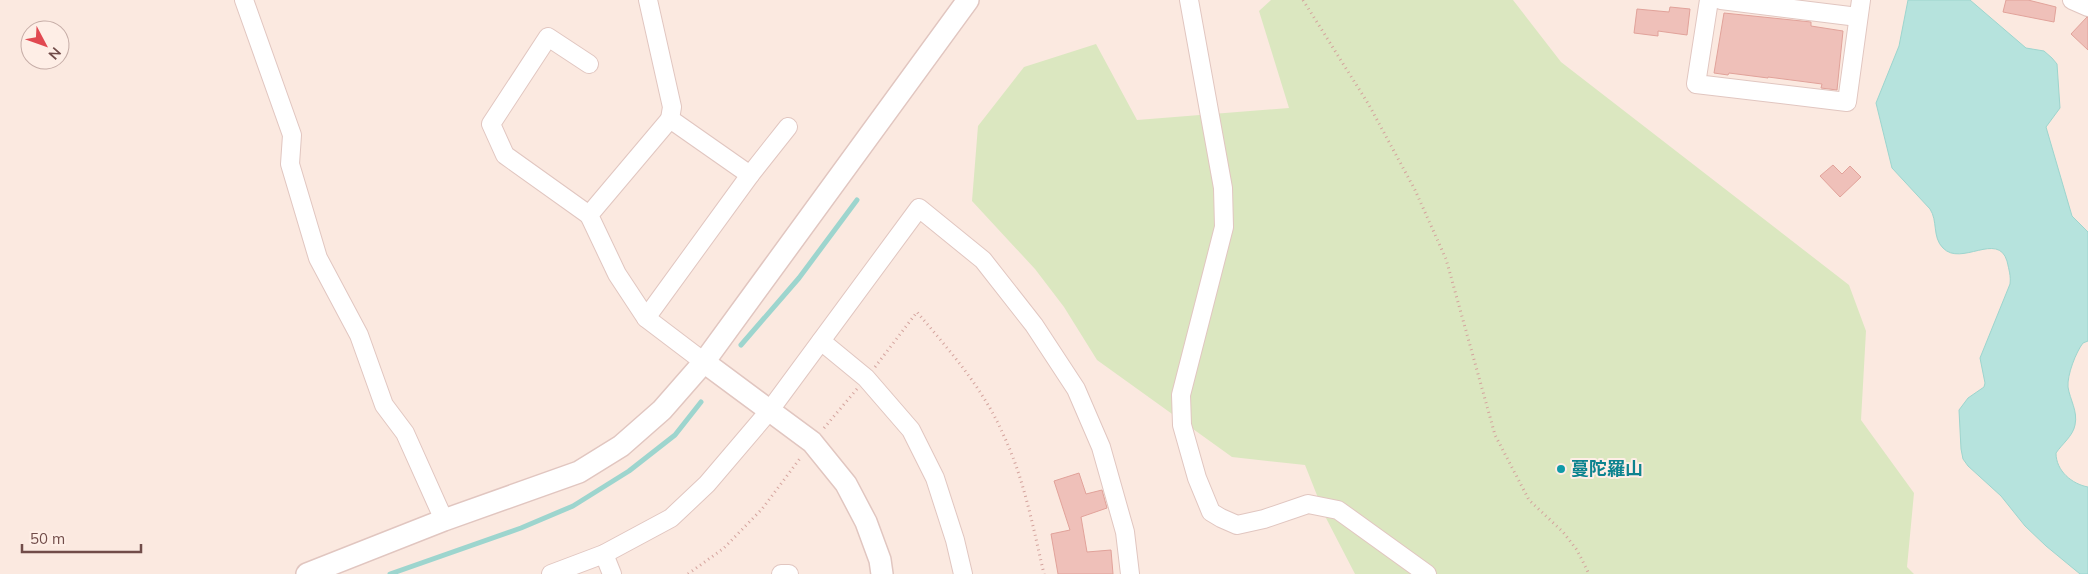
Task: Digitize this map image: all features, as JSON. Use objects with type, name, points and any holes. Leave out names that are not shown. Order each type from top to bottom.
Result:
[{"type":"street","points":[[244,0],[292,135],[290,164],[318,258],[359,335],[384,405],[405,433],[444,520]]},
{"type":"street","points":[[589,214],[670,119],[672,107],[648,0]]},
{"type":"street","points":[[307,574],[444,520],[579,472],[621,446],[662,410],[704,362],[968,0]]},
{"type":"street","points":[[1189,0],[1223,188],[1224,227],[1181,395],[1182,425],[1197,478],[1207,503],[1211,512],[1237,525],[1264,519],[1308,504],[1338,510],[1427,574]]},
{"type":"street","points":[[1709,0],[1696,84],[1847,102],[1860,8],[1721,0]]},
{"type":"street","points":[[2072,0],[2088,7]]},
{"type":"street","points":[[589,64],[548,37],[491,124],[505,155],[589,214],[617,274],[646,318],[812,442],[846,484],[866,522],[880,560],[882,574]]},
{"type":"street","points":[[670,119],[750,175]]},
{"type":"street","points":[[646,318],[750,175],[788,127]]},
{"type":"street","points":[[551,574],[604,554],[671,518],[707,484],[770,410],[919,208],[983,260],[1034,324],[1076,389],[1101,447],[1125,532],[1130,574]]},
{"type":"street","points":[[821,341],[866,378],[911,430],[935,478],[955,540],[963,574]]},
{"type":"street","points":[[604,554],[612,574]]},
{"type":"street","points":[[781,574],[789,574]]},
{"type":"path","points":[[1303,0],[1369,105],[1415,190],[1438,242],[1448,268],[1495,435],[1529,500],[1564,532],[1577,550],[1589,574]]},
{"type":"path","points":[[917,312],[970,376],[1003,434],[1028,503],[1044,574]]},
{"type":"green space","points":[[1271,0],[1513,0],[1561,62],[1849,285],[1866,331],[1861,420],[1914,493],[1907,567],[1914,574],[1355,574],[1326,518],[1305,465],[1232,457],[1097,360],[1064,307],[1035,269],[972,201],[978,126],[1024,67],[1096,44],[1137,120],[1289,108],[1259,11]]},
{"type":"water","points":[[1908,0],[1970,0],[2026,48],[2044,51],[2057,64],[2060,108],[2046,127],[2072,216],[2088,232],[2088,341],[2083,343],[2078,352],[2069,376],[2068,387],[2076,420],[2074,429],[2056,453],[2059,465],[2066,476],[2076,483],[2088,487],[2088,574],[2080,574],[2046,546],[2025,526],[2001,496],[1968,466],[1963,459],[1959,410],[1968,398],[1984,387],[1985,383],[1980,358],[2010,284],[2010,276],[2007,261],[2002,253],[1996,249],[1959,254],[1951,253],[1943,248],[1937,239],[1934,219],[1930,209],[1892,168],[1876,103],[1899,46]]},
{"type":"building","points":[[2006,0],[2028,0],[2056,7],[2054,22],[2003,12]]},
{"type":"building","points":[[1670,7],[1690,9],[1687,35],[1658,31],[1658,36],[1634,33],[1637,9],[1669,12]]},
{"type":"building","points":[[1724,13],[1811,22],[1811,26],[1843,31],[1837,90],[1821,88],[1822,84],[1729,73],[1728,75],[1714,73]]},
{"type":"building","points":[[2088,17],[2088,50],[2071,34]]},
{"type":"building","points":[[1833,165],[1842,174],[1850,166],[1861,177],[1840,197],[1820,176]]},
{"type":"building","points":[[1079,473],[1086,494],[1102,490],[1107,508],[1081,517],[1087,552],[1111,550],[1113,574],[1058,574],[1051,534],[1070,530],[1054,481]]},
{"type":"waterway","points":[[741,345],[799,278],[857,200]]},
{"type":"waterway","points":[[390,574],[521,528],[573,506],[629,471],[675,435],[701,402]]},
{"type":"place","name":"蔓陀羅山","points":[[1561,469]]}]
